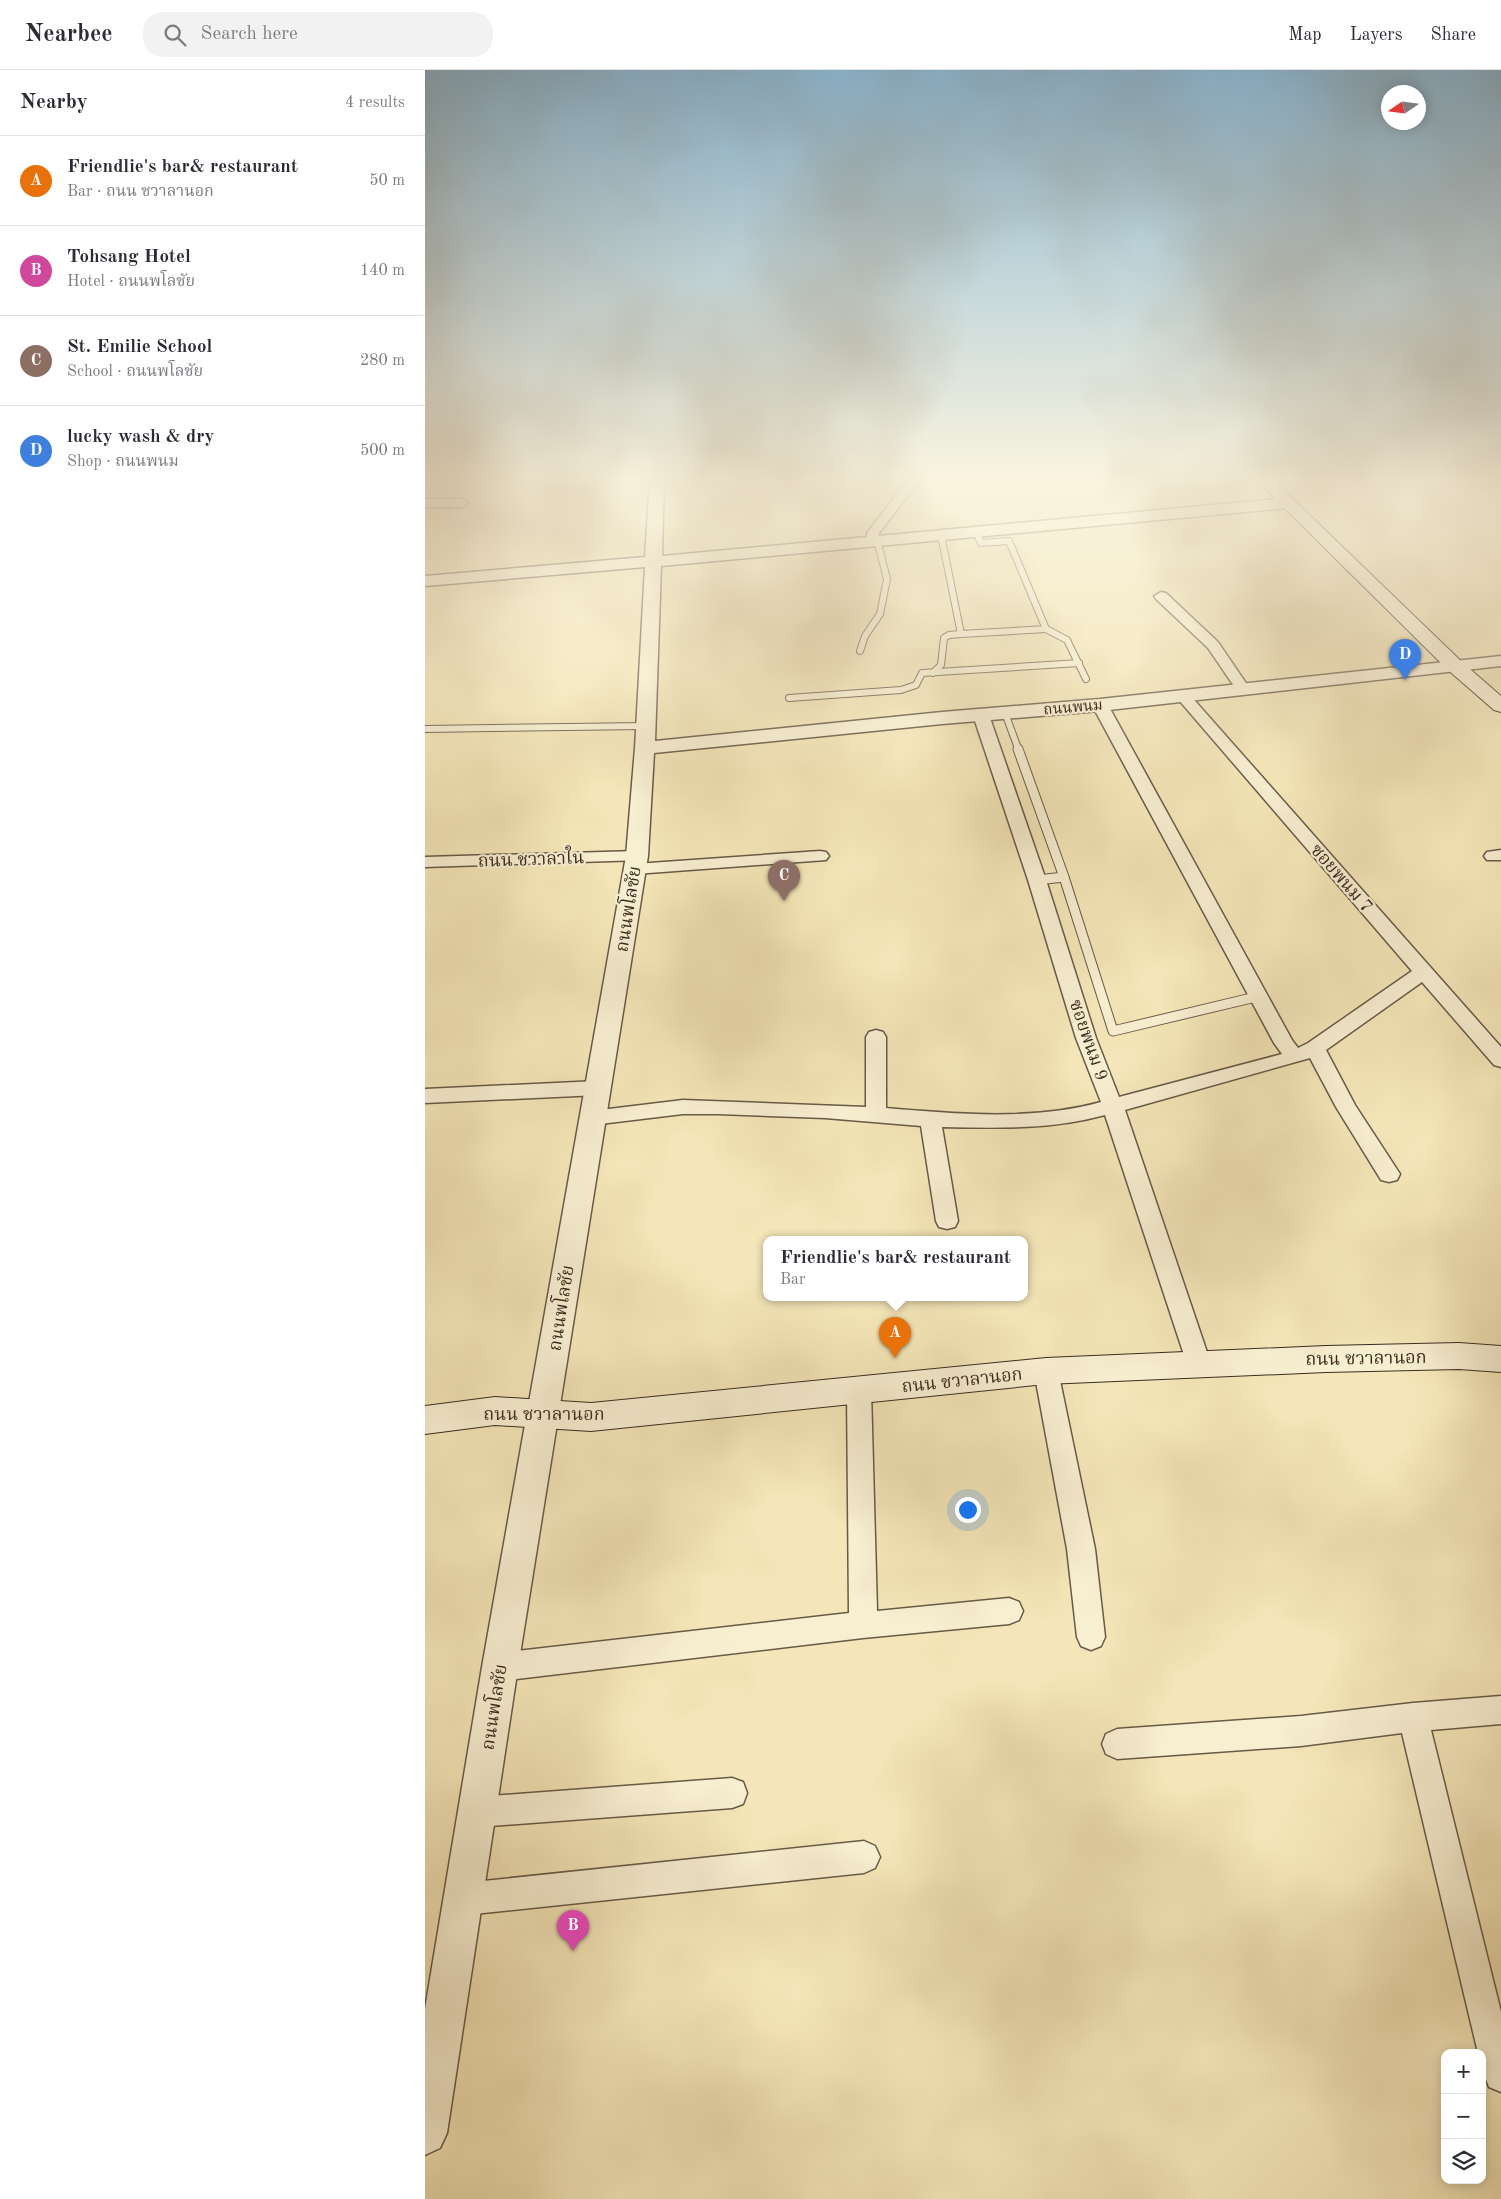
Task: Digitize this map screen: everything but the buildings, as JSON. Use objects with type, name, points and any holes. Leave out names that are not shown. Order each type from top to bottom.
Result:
[{"type":"main road","points":[[1365,578],[1455,666],[1501,706]]},
{"type":"main road","name":"ถนน ชวาลานอก","points":[[425,1420],[495,1411],[591,1417],[1045,1372],[1199,1364],[1449,1356],[1501,1359]]},
{"type":"street","points":[[425,581],[455,578]]},
{"type":"street","name":"ถนนพโลชัย","points":[[425,2133],[500,1667],[636,863],[645,737],[652,578]]},
{"type":"street","points":[[1161,596],[1213,645],[1243,689]]},
{"type":"street","name":"ถนนพนม","points":[[645,737],[981,715],[1100,705],[1501,661]]},
{"type":"street","name":"ซอยพนม 7","points":[[1183,696],[1501,1060]]},
{"type":"street","points":[[1100,705],[1284,1043],[1295,1056]]},
{"type":"street","name":"ซอยพนม 9","points":[[981,715],[1037,880],[1086,1038],[1113,1107],[1199,1364]]},
{"type":"street","name":"ถนน ชวาลาใน","points":[[425,862],[636,863],[820,856]]},
{"type":"street","points":[[592,1118],[683,1107],[825,1111],[930,1119],[1028,1121],[1080,1115],[1295,1056],[1315,1048],[1423,972]]},
{"type":"street","points":[[877,1037],[877,1116]]},
{"type":"street","points":[[1315,1048],[1346,1107],[1389,1174]]},
{"type":"street","points":[[425,1096],[598,1088]]},
{"type":"street","points":[[930,1119],[947,1221]]},
{"type":"street","points":[[1045,1372],[1081,1549],[1091,1637]]},
{"type":"street","points":[[859,1390],[863,1625]]},
{"type":"street","points":[[500,1667],[863,1625],[1009,1611]]},
{"type":"street","points":[[1117,1744],[1301,1730],[1413,1717],[1501,1710]]},
{"type":"street","points":[[1413,1717],[1479,1996],[1501,2075]]},
{"type":"street","points":[[478,1812],[732,1793]]},
{"type":"street","points":[[464,1899],[864,1857]]},
{"type":"lane","points":[[860,651],[865,636],[880,614],[887,578]]},
{"type":"lane","points":[[950,578],[961,634]]},
{"type":"lane","points":[[1025,578],[1046,629]]},
{"type":"lane","points":[[933,673],[941,665],[944,638],[949,635],[1046,629],[1067,640],[1086,679]]},
{"type":"lane","points":[[789,698],[901,690],[916,685],[922,673],[1079,664]]},
{"type":"lane","points":[[1005,713],[1064,877],[1113,1031],[1260,996]]},
{"type":"lane","points":[[425,729],[645,737]]},
{"type":"lane","points":[[1037,880],[1064,877]]},
{"type":"place","name":"lucky wash & dry","points":[[1405,680]]},
{"type":"place","name":"St. Emilie School","points":[[784,901]]},
{"type":"place","name":"Friendlie's bar& restaurant","points":[[895,1358]]},
{"type":"place","name":"Tohsang Hotel","points":[[573,1951]]}]
